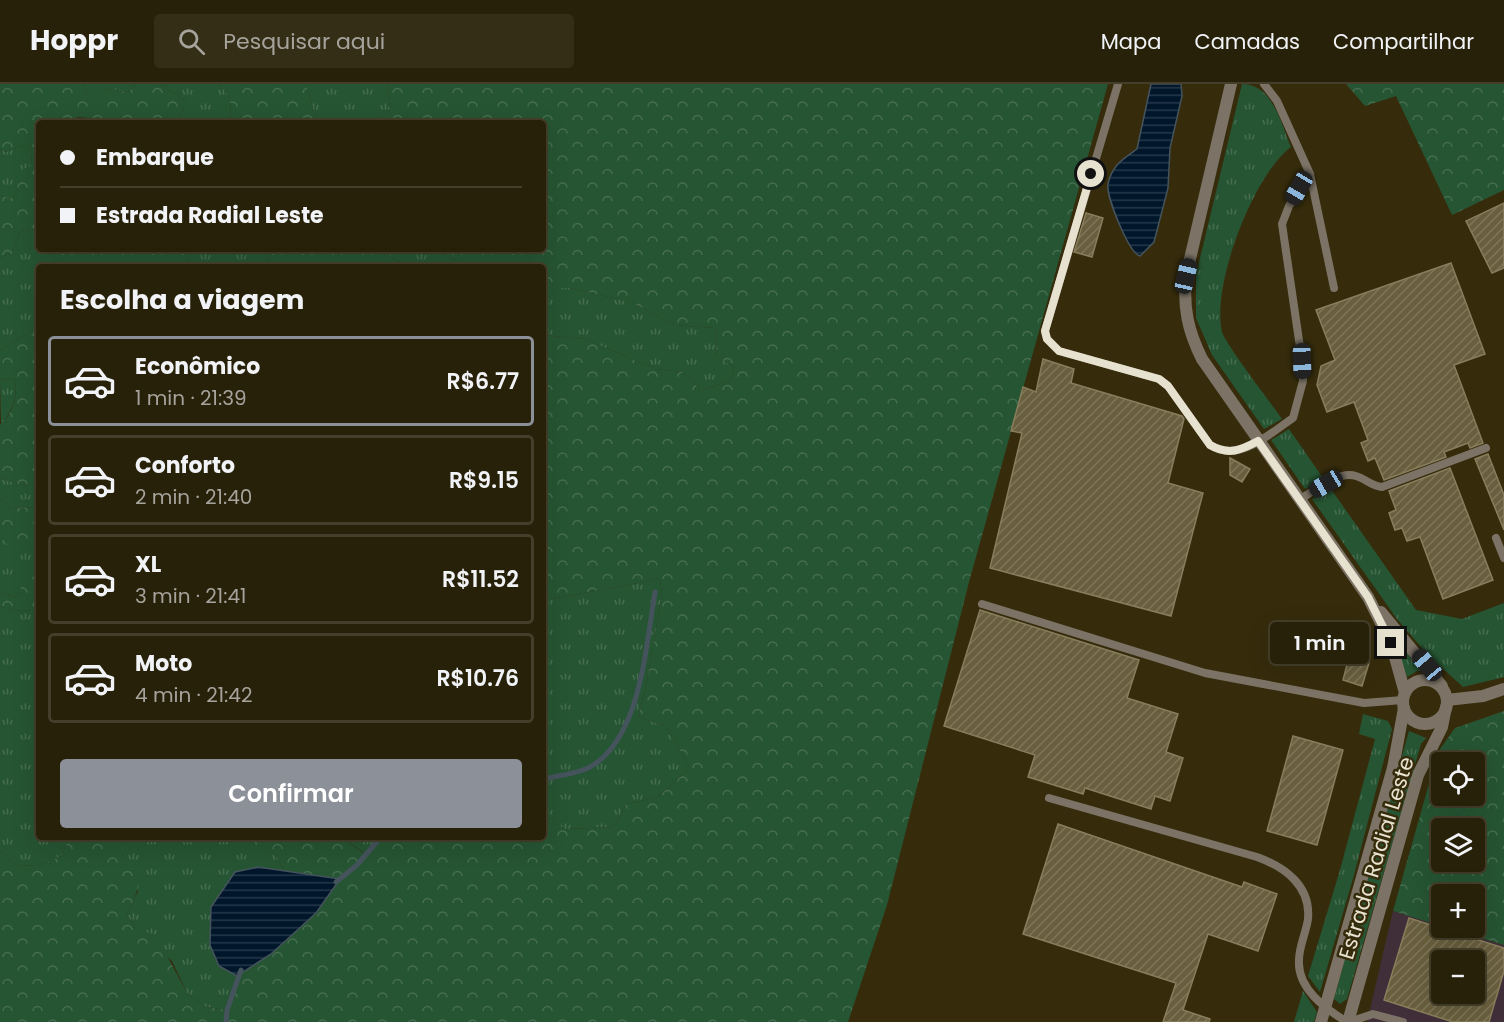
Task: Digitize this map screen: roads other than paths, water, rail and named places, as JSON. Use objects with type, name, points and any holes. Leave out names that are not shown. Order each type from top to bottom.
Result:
[{"type":"street","name":"Estrada Radial Leste","points":[[1231,84],[1186,276],[1184,298],[1191,338],[1202,359],[1258,441],[1368,597],[1391,643],[1404,700],[1393,768],[1321,1022]]},
{"type":"street","points":[[1368,597],[1437,678],[1446,700],[1438,719],[1425,724],[1412,719],[1404,700],[1414,683],[1421,680],[1435,682],[1446,700]]},
{"type":"street","points":[[1446,700],[1483,696],[1504,689]]},
{"type":"street","name":"Estrada Radial Leste","points":[[1348,1022],[1418,776],[1442,727],[1446,700]]},
{"type":"lane","points":[[1118,84],[1045,331],[1047,339],[1059,351],[1159,379],[1168,386],[1210,445],[1217,449],[1239,452],[1293,418],[1301,390],[1302,361],[1282,224],[1289,206],[1310,174]]},
{"type":"lane","points":[[1264,84],[1277,101],[1310,174],[1334,288]]},
{"type":"lane","points":[[1299,500],[1338,477],[1348,474],[1372,486],[1382,487],[1486,448]]},
{"type":"lane","points":[[1496,538],[1504,558]]},
{"type":"lane","points":[[982,604],[1205,673],[1364,704],[1404,700]]},
{"type":"lane","points":[[1048,798],[1276,864],[1290,874],[1306,901],[1308,919],[1298,960],[1306,986],[1325,1009],[1348,1022],[1373,1014],[1402,1022]]},
{"type":"water","points":[[1151,84],[1181,84],[1182,96],[1170,148],[1168,188],[1154,242],[1140,256],[1135,253],[1119,224],[1108,191],[1108,184],[1115,167],[1137,149]]},
{"type":"water","points":[[258,867],[340,879],[316,913],[271,954],[237,976],[219,966],[210,945],[211,907],[235,872]]},
{"type":"waterway","points":[[546,778],[588,768],[606,755],[620,736],[638,689],[655,592]]},
{"type":"waterway","points":[[336,882],[357,865],[378,840]]},
{"type":"waterway","points":[[226,1022],[227,1010],[241,970]]}]
